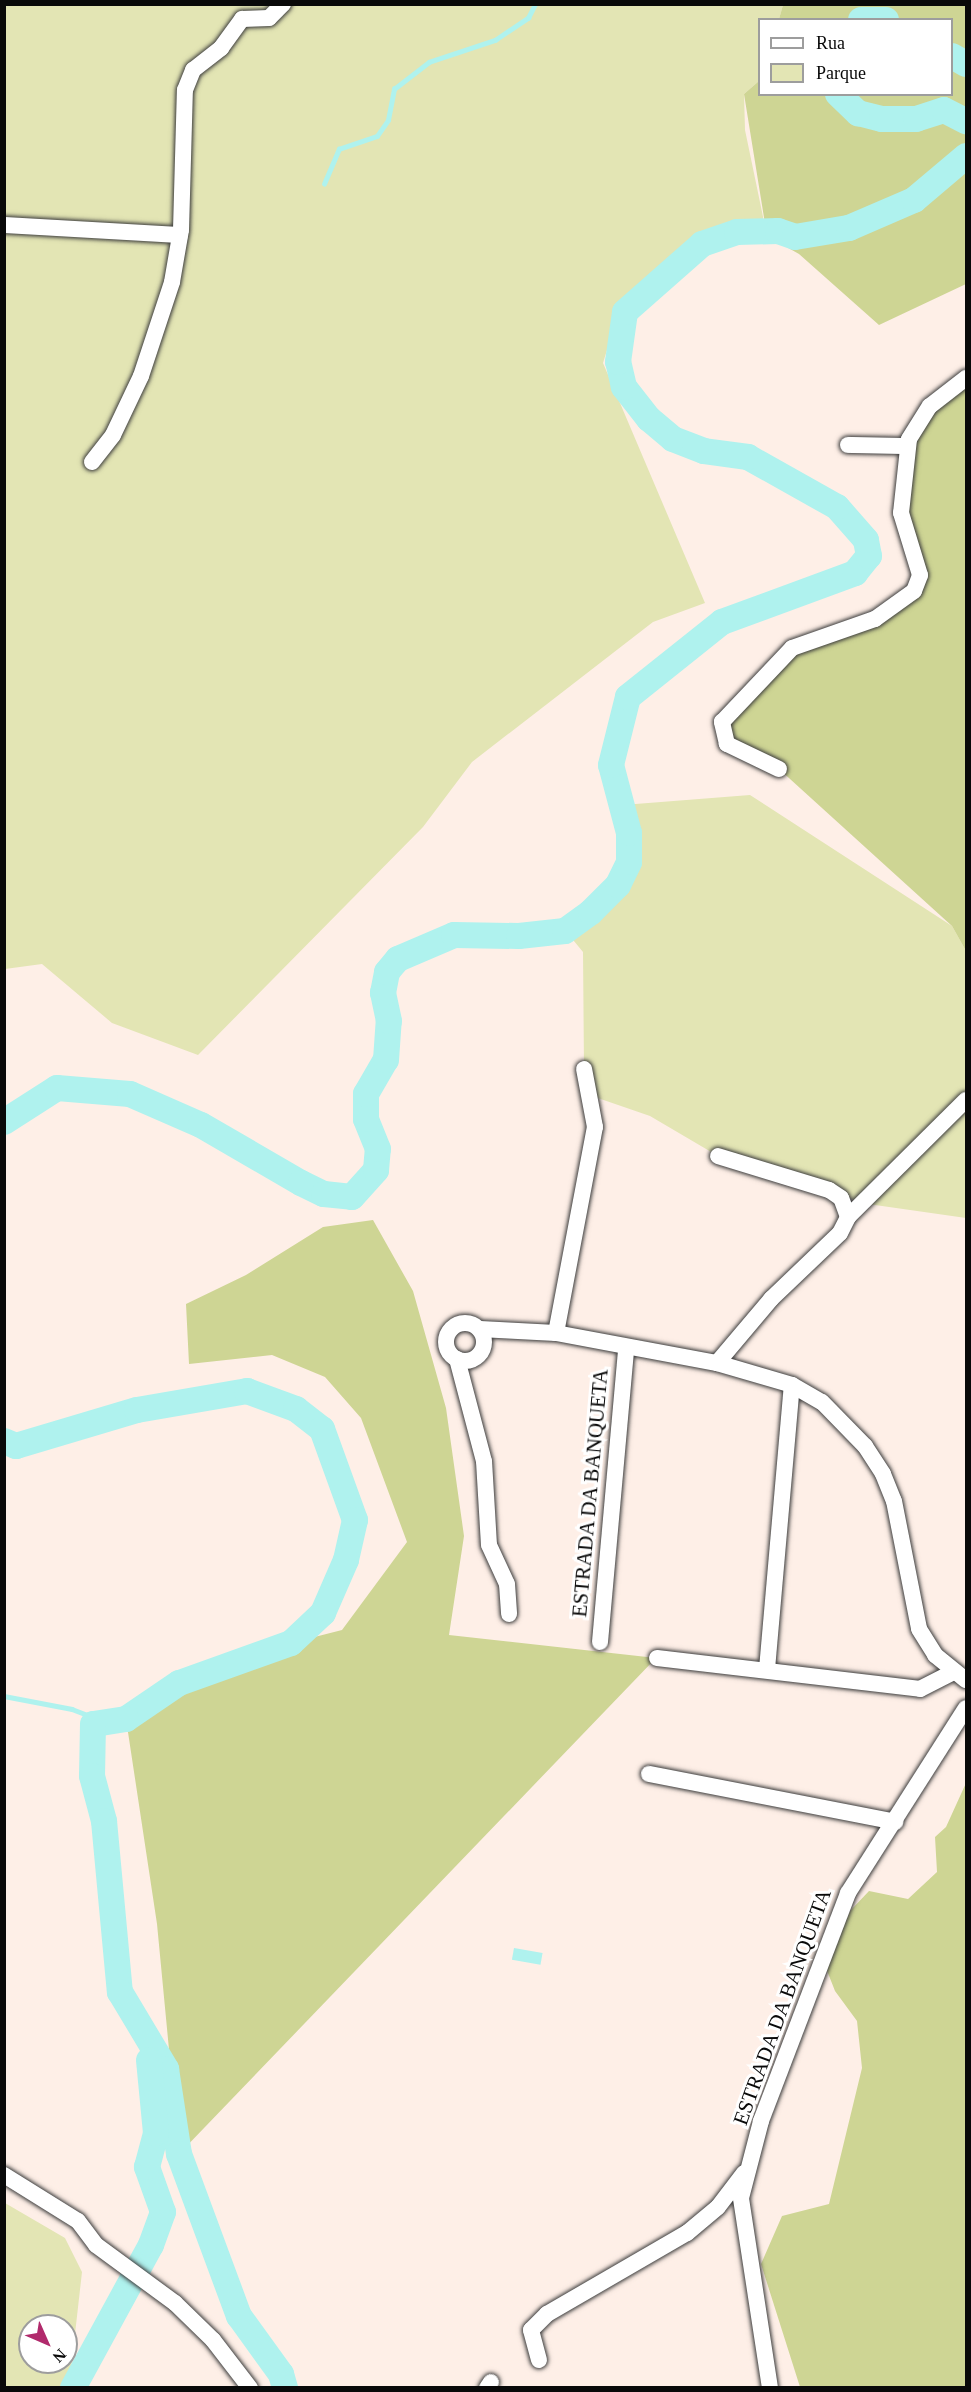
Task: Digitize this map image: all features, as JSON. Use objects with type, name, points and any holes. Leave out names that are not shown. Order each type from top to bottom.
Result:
[{"type":"street","points":[[92,462],[112,435],[141,376],[172,282],[180,235],[185,90],[193,70],[221,48],[242,19],[269,18],[283,4]]},
{"type":"street","points":[[4,225],[180,235]]},
{"type":"street","points":[[779,769],[727,744],[722,722],[792,648],[875,619],[914,591],[920,575],[901,513],[908,446],[930,406],[966,378]]},
{"type":"street","points":[[848,445],[908,446]]},
{"type":"street","points":[[556,1333],[595,1127],[584,1069]]},
{"type":"street","points":[[717,1363],[771,1299],[840,1233],[848,1217],[966,1100]]},
{"type":"street","points":[[718,1156],[829,1190],[841,1198],[848,1217]]},
{"type":"street","points":[[457,1359],[481,1353],[480,1329],[465,1323],[450,1330],[447,1346],[457,1359],[484,1461],[489,1545],[507,1584],[509,1614]]},
{"type":"street","name":"ESTRADA DA BANQUETA","points":[[480,1329],[556,1333],[626,1348],[717,1363],[792,1386],[841,1416],[883,1474],[894,1501],[919,1629],[960,1676]]},
{"type":"street","name":"ESTRADA DA BANQUETA","points":[[600,1642],[626,1348]]},
{"type":"street","points":[[767,1669],[792,1386]]},
{"type":"street","points":[[657,1658],[767,1669],[920,1689],[960,1676]]},
{"type":"street","name":"ESTRADA DA BANQUETA","points":[[770,2388],[743,2225],[741,2198],[783,2057],[848,1893],[966,1708]]},
{"type":"street","points":[[649,1774],[895,1822]]},
{"type":"street","points":[[539,2360],[531,2330],[547,2314],[687,2233],[718,2206],[752,2160]]},
{"type":"street","points":[[4,2175],[78,2221],[96,2246],[155,2288],[213,2340],[250,2388]]},
{"type":"green space","points":[[4,5],[783,5],[779,18],[758,18],[758,82],[744,94],[745,130],[767,236],[702,246],[615,324],[603,363],[705,603],[653,622],[472,762],[423,827],[198,1055],[112,1023],[42,964],[5,969]]},
{"type":"green space","points":[[783,5],[966,5],[966,284],[879,325],[799,254],[767,236],[744,94],[758,82],[758,96],[953,96],[953,18],[779,18]]},
{"type":"green space","points":[[966,379],[966,951],[952,926],[779,769],[738,752],[722,722],[792,648],[875,619],[914,591],[901,513],[919,419]]},
{"type":"green space","points":[[750,795],[952,926],[966,951],[966,1218],[868,1204],[718,1156],[650,1116],[592,1096],[584,1069],[583,952],[569,935],[621,888],[629,862],[610,806]]},
{"type":"green space","points":[[373,1220],[413,1291],[446,1408],[464,1536],[449,1635],[656,1658],[179,2154],[157,1924],[126,1719],[291,1643],[342,1630],[407,1542],[361,1418],[325,1377],[272,1355],[189,1364],[186,1304],[246,1275],[323,1227]]},
{"type":"green space","points":[[966,1783],[966,2387],[800,2387],[761,2264],[782,2216],[829,2204],[862,2068],[857,2021],[835,1991],[824,1963],[851,1910],[869,1891],[908,1899],[937,1872],[935,1837],[946,1827]]},
{"type":"green space","points":[[5,2203],[65,2238],[82,2272],[77,2314],[18,2314],[18,2374],[70,2374],[69,2387],[5,2387]]},
{"type":"water","points":[[514,1948],[543,1953],[540,1965],[512,1960]]},
{"type":"waterway","points":[[324,184],[339,149],[377,136],[388,120],[394,89],[429,62],[495,40],[528,18],[535,4]]},
{"type":"waterway","points":[[953,57],[966,64]]},
{"type":"waterway","points":[[840,96],[858,113],[882,119],[916,119],[944,110],[966,121]]},
{"type":"waterway","points":[[4,1122],[57,1088],[130,1094],[201,1125],[324,1194],[352,1197],[376,1170],[378,1149],[366,1119],[366,1094],[386,1060],[389,1021],[383,993],[387,972],[398,959],[454,935],[519,936],[565,931],[591,912],[618,885],[629,862],[629,833],[611,765],[628,697],[722,622],[855,573],[869,556],[866,540],[837,507],[748,457],[704,451],[673,439],[649,419],[624,387],[618,362],[625,312],[702,244],[737,232],[778,231],[795,237],[849,228],[914,200],[966,156]]},
{"type":"waterway","points":[[4,1441],[16,1446],[137,1410],[247,1391],[296,1409],[322,1429],[355,1520],[346,1560],[323,1613],[291,1643],[179,1683],[126,1719],[93,1724],[92,1776],[104,1821],[120,1992],[166,2069],[179,2154],[239,2316],[281,2374],[285,2388]]},
{"type":"waterway","points":[[4,1696],[72,1709],[90,1716],[93,1724]]},
{"type":"waterway","points":[[73,2388],[151,2245],[163,2212],[147,2167],[156,2133],[149,2060]]}]
